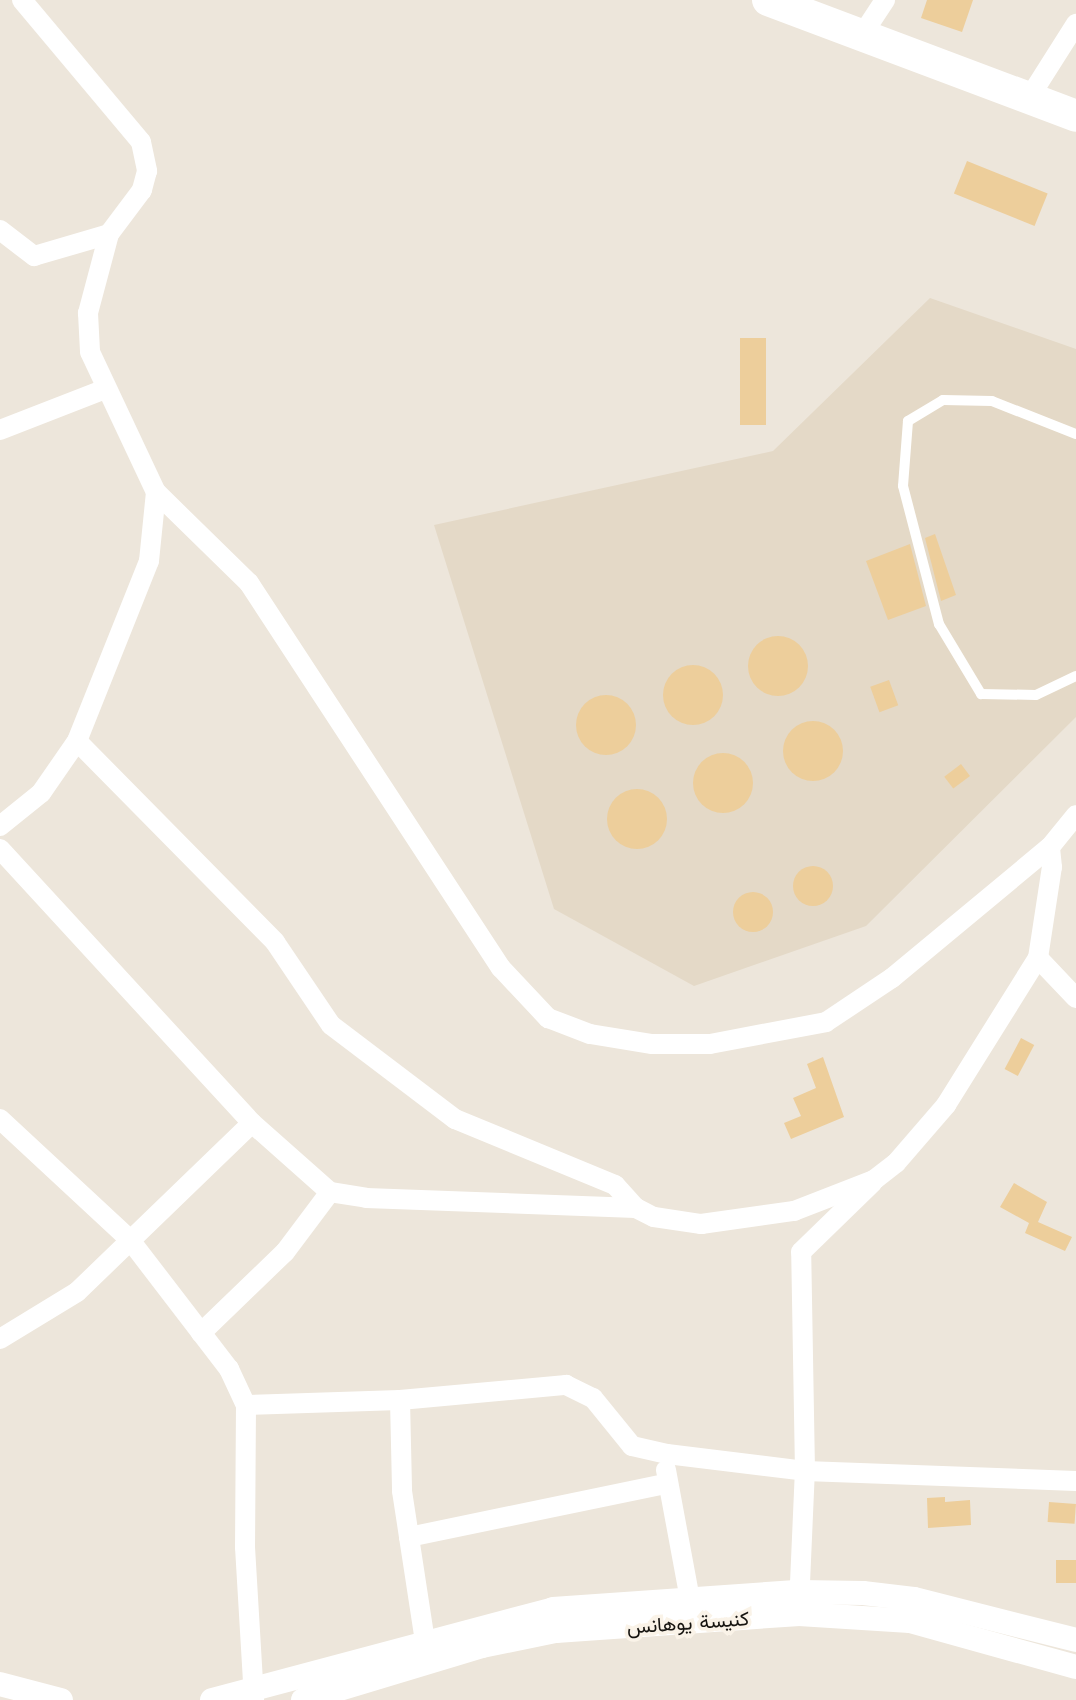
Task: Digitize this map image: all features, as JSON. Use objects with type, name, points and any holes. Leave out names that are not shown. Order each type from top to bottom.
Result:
[{"type":"highway","points":[[768,0],[1073,113]]},
{"type":"street","points":[[22,0],[141,142],[147,171],[142,190],[109,234],[88,313],[90,352],[156,492],[249,583],[501,968],[548,1018],[590,1034],[652,1044],[710,1044],[826,1022],[892,978],[1050,847],[1076,815]]},
{"type":"street","points":[[862,35],[885,0]]},
{"type":"street","points":[[1029,98],[1076,24]]},
{"type":"street","points":[[0,231],[34,256],[109,234]]},
{"type":"street","points":[[0,430],[105,389]]},
{"type":"street","points":[[0,826],[41,793],[77,741],[149,561],[156,492]]},
{"type":"street","points":[[77,741],[275,942],[331,1025],[455,1119],[615,1185],[636,1208],[654,1217],[701,1224],[794,1211],[874,1180]]},
{"type":"street","points":[[799,1603],[805,1471],[801,1252],[946,1105],[1038,958],[1049,892],[1050,847]]},
{"type":"street","points":[[0,849],[252,1123],[330,1192],[366,1198],[636,1208]]},
{"type":"street","points":[[1038,958],[1076,998]]},
{"type":"street","points":[[0,1119],[130,1240],[229,1369],[246,1405],[245,1547],[253,1696]]},
{"type":"street","points":[[0,1339],[77,1292],[252,1123]]},
{"type":"street","points":[[201,1333],[285,1252],[330,1192]]},
{"type":"street","points":[[246,1405],[400,1400],[566,1385],[593,1398],[632,1446],[667,1454],[805,1471],[1076,1481]]},
{"type":"street","points":[[400,1400],[402,1491],[425,1642]]},
{"type":"street","points":[[667,1454],[666,1484],[693,1612]]},
{"type":"street","points":[[409,1537],[666,1484]]},
{"type":"street","points":[[212,1700],[253,1696],[425,1642],[553,1609],[693,1612],[799,1603],[914,1599],[1076,1667]]},
{"type":"street","name":"كنيسة يوهانس","points":[[303,1700],[482,1646],[556,1631],[693,1612]]},
{"type":"street","points":[[997,1632],[1076,1640]]},
{"type":"street","points":[[0,1684],[54,1699]]},
{"type":"lane","points":[[1076,434],[992,401],[943,400],[908,421],[903,486],[939,624],[981,694],[1036,695],[1076,676]]},
{"type":"shaded area","points":[[930,298],[1076,349],[1076,717],[866,926],[694,986],[554,909],[434,525],[773,451]]},
{"type":"building","points":[[927,0],[973,0],[962,32],[921,18]]},
{"type":"building","points":[[967,161],[1048,194],[1035,226],[954,193]]},
{"type":"building","points":[[740,338],[766,338],[766,425],[740,425]]},
{"type":"building","points":[[935,534],[956,595],[941,601],[925,538]]},
{"type":"building","points":[[910,544],[926,606],[888,620],[866,561]]},
{"type":"building","points":[[778,636],[799,645],[808,666],[799,687],[778,696],[757,687],[748,666],[757,645]]},
{"type":"building","points":[[693,665],[714,674],[723,695],[714,716],[693,725],[672,716],[663,695],[672,674]]},
{"type":"building","points":[[889,680],[898,705],[879,712],[870,687]]},
{"type":"building","points":[[606,695],[627,704],[636,725],[627,746],[606,755],[585,746],[576,725],[585,704]]},
{"type":"building","points":[[813,721],[834,730],[843,751],[834,772],[813,781],[792,772],[783,751],[792,730]]},
{"type":"building","points":[[723,753],[744,762],[753,783],[744,804],[723,813],[702,804],[693,783],[702,762]]},
{"type":"building","points":[[961,764],[970,776],[953,789],[944,777]]},
{"type":"building","points":[[637,789],[658,798],[667,819],[658,840],[637,849],[616,840],[607,819],[616,798]]},
{"type":"building","points":[[813,866],[827,872],[833,886],[827,900],[813,906],[799,900],[793,886],[799,872]]},
{"type":"building","points":[[753,892],[767,898],[773,912],[767,926],[753,932],[739,926],[733,912],[739,898]]},
{"type":"building","points":[[1021,1038],[1034,1045],[1018,1076],[1005,1069]]},
{"type":"building","points":[[823,1057],[844,1117],[791,1139],[784,1123],[801,1116],[793,1098],[816,1088],[807,1064]]},
{"type":"building","points":[[1014,1183],[1047,1202],[1038,1222],[1072,1237],[1065,1251],[1025,1233],[1029,1223],[1000,1207]]},
{"type":"building","points":[[945,1497],[945,1502],[970,1500],[971,1525],[928,1528],[927,1498]]},
{"type":"building","points":[[1049,1502],[1076,1504],[1075,1524],[1048,1522]]},
{"type":"building","points":[[1056,1560],[1076,1560],[1076,1583],[1056,1583]]}]
